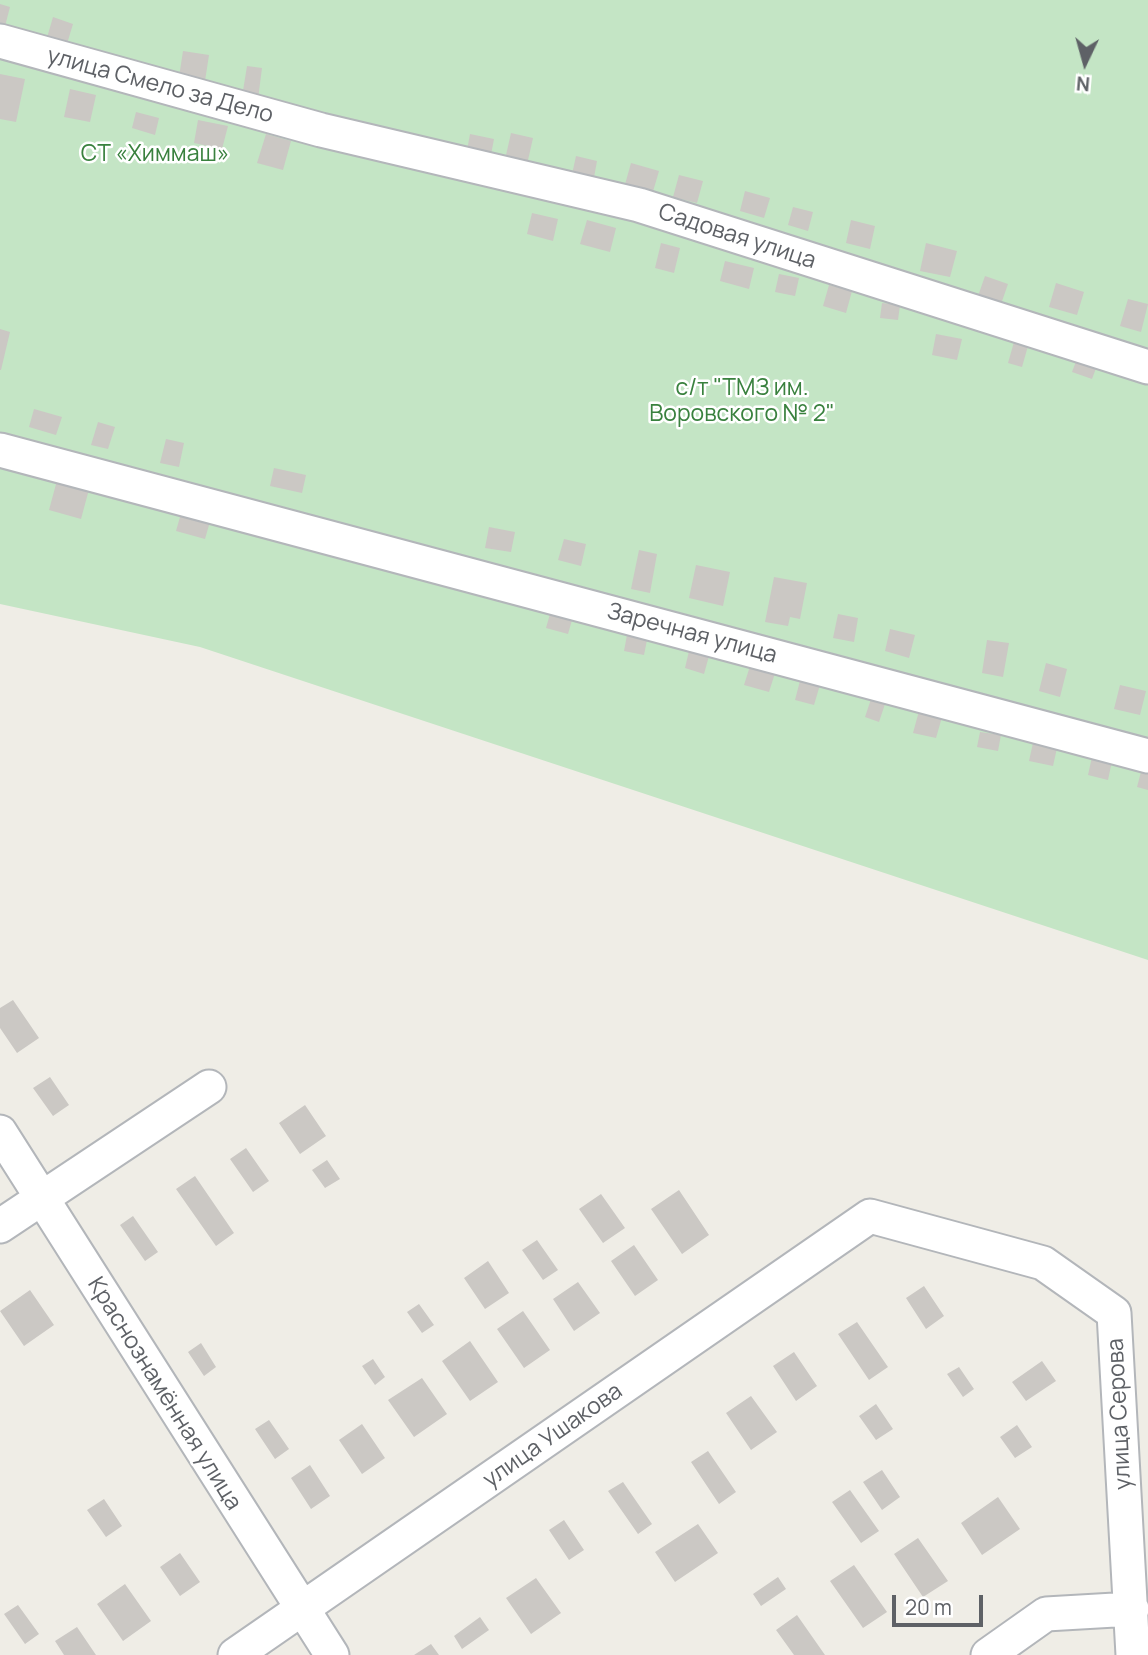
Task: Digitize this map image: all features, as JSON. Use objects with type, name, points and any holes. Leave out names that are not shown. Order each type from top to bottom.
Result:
[{"type":"street","name":"улица Смело за Дело","points":[[0,41],[321,130]]},
{"type":"street","name":"Садовая улица","points":[[321,130],[639,205],[990,320],[1148,367]]},
{"type":"street","name":"Заречная улица","points":[[0,450],[1148,756]]},
{"type":"street","points":[[0,1226],[209,1087]]},
{"type":"street","name":"Краснознамённая улица","points":[[0,1132],[301,1611],[332,1655]]},
{"type":"street","name":"улица Ушакова","points":[[235,1655],[870,1216]]},
{"type":"street","name":"улица Серова","points":[[870,1216],[1043,1263],[1114,1313],[1133,1655]]},
{"type":"street","points":[[988,1655],[1046,1614],[1132,1609]]},
{"type":"green space","name":"с/т \"ТМЗ им. Воровского № 2\"","points":[[0,0],[1148,0],[1148,960],[200,647],[0,604]]},
{"type":"building","points":[[0,4],[10,7],[4,30],[0,29]]},
{"type":"building","points":[[53,17],[73,24],[66,47],[46,41]]},
{"type":"building","points":[[183,51],[209,55],[205,81],[179,77]]},
{"type":"building","points":[[247,66],[262,68],[258,99],[242,97]]},
{"type":"building","points":[[0,74],[25,79],[16,122],[0,119]]},
{"type":"building","points":[[70,89],[96,95],[90,122],[64,117]]},
{"type":"building","points":[[136,112],[159,118],[155,135],[132,128]]},
{"type":"building","points":[[198,120],[228,126],[222,149],[194,143]]},
{"type":"building","points":[[511,133],[533,138],[526,169],[504,164]]},
{"type":"building","points":[[266,134],[291,141],[283,170],[257,163]]},
{"type":"building","points":[[470,134],[494,139],[490,160],[466,156]]},
{"type":"building","points":[[576,156],[597,161],[593,183],[571,179]]},
{"type":"building","points":[[631,163],[659,171],[652,195],[624,188]]},
{"type":"building","points":[[679,175],[703,181],[697,203],[673,197]]},
{"type":"building","points":[[745,191],[770,198],[764,218],[740,211]]},
{"type":"building","points":[[793,207],[813,212],[808,231],[788,225]]},
{"type":"building","points":[[532,213],[558,219],[553,241],[527,234]]},
{"type":"building","points":[[587,220],[616,228],[610,252],[580,244]]},
{"type":"building","points":[[851,220],[875,226],[870,249],[846,243]]},
{"type":"building","points":[[661,243],[680,248],[674,273],[655,268]]},
{"type":"building","points":[[926,243],[957,251],[950,277],[920,271]]},
{"type":"building","points":[[725,261],[754,268],[749,289],[720,281]]},
{"type":"building","points":[[779,274],[799,278],[795,296],[775,292]]},
{"type":"building","points":[[985,276],[1008,284],[1000,307],[977,299]]},
{"type":"building","points":[[1056,283],[1084,292],[1077,315],[1049,307]]},
{"type":"building","points":[[829,285],[852,291],[846,313],[823,306]]},
{"type":"building","points":[[1128,299],[1148,304],[1141,332],[1120,326]]},
{"type":"building","points":[[882,303],[900,305],[898,320],[880,318]]},
{"type":"building","points":[[0,329],[10,332],[1,370],[0,370]]},
{"type":"building","points":[[936,334],[962,339],[957,360],[932,355]]},
{"type":"building","points":[[1014,342],[1028,346],[1022,367],[1008,363]]},
{"type":"building","points":[[1078,356],[1098,363],[1092,379],[1072,372]]},
{"type":"building","points":[[34,409],[62,417],[56,435],[29,427]]},
{"type":"building","points":[[98,422],[115,427],[108,449],[91,445]]},
{"type":"building","points":[[166,439],[184,443],[179,467],[160,463]]},
{"type":"building","points":[[274,468],[306,475],[302,493],[270,486]]},
{"type":"building","points":[[59,473],[91,482],[81,519],[49,510]]},
{"type":"building","points":[[182,510],[211,518],[205,539],[176,531]]},
{"type":"building","points":[[489,527],[515,532],[511,552],[485,548]]},
{"type":"building","points":[[564,539],[586,544],[581,566],[558,560]]},
{"type":"building","points":[[639,550],[657,554],[650,593],[631,589]]},
{"type":"building","points":[[696,565],[730,572],[723,606],[689,598]]},
{"type":"building","points":[[774,577],[807,583],[800,619],[790,617],[788,626],[765,622]]},
{"type":"building","points":[[550,614],[572,620],[568,634],[546,628]]},
{"type":"building","points":[[838,614],[858,618],[854,642],[833,638]]},
{"type":"building","points":[[890,629],[915,635],[909,658],[885,651]]},
{"type":"building","points":[[627,635],[647,640],[644,655],[624,651]]},
{"type":"building","points":[[987,640],[1009,643],[1003,677],[982,673]]},
{"type":"building","points":[[689,651],[709,656],[704,674],[685,668]]},
{"type":"building","points":[[751,663],[776,670],[769,692],[744,685]]},
{"type":"building","points":[[1046,663],[1067,669],[1060,697],[1039,691]]},
{"type":"building","points":[[802,673],[822,678],[814,705],[795,700]]},
{"type":"building","points":[[1120,685],[1146,691],[1140,715],[1114,709]]},
{"type":"building","points":[[873,693],[887,698],[879,722],[865,717]]},
{"type":"building","points":[[919,711],[942,717],[936,738],[913,733]]},
{"type":"building","points":[[980,732],[1001,735],[998,751],[977,747]]},
{"type":"building","points":[[1033,743],[1057,748],[1053,766],[1029,761]]},
{"type":"building","points":[[1092,757],[1112,761],[1108,780],[1088,775]]},
{"type":"building","points":[[1141,772],[1148,774],[1148,790],[1137,787]]},
{"type":"building","points":[[13,1000],[39,1038],[17,1053],[0,1028],[0,1008]]},
{"type":"building","points":[[50,1077],[69,1105],[53,1116],[33,1088]]},
{"type":"building","points":[[305,1105],[326,1136],[300,1154],[279,1123]]},
{"type":"building","points":[[246,1148],[269,1181],[253,1192],[230,1159]]},
{"type":"building","points":[[327,1160],[340,1179],[325,1188],[312,1170]]},
{"type":"building","points":[[195,1176],[234,1233],[216,1246],[176,1189]]},
{"type":"building","points":[[679,1190],[709,1235],[682,1254],[651,1209]]},
{"type":"building","points":[[601,1194],[625,1228],[603,1243],[579,1209]]},
{"type":"building","points":[[133,1216],[158,1252],[145,1261],[120,1225]]},
{"type":"building","points":[[537,1240],[558,1270],[543,1280],[522,1250]]},
{"type":"building","points":[[634,1245],[658,1280],[635,1296],[611,1261]]},
{"type":"building","points":[[488,1261],[509,1293],[485,1309],[464,1278]]},
{"type":"building","points":[[578,1282],[600,1313],[574,1331],[553,1299]]},
{"type":"building","points":[[924,1286],[944,1316],[926,1329],[906,1298]]},
{"type":"building","points":[[30,1290],[54,1325],[24,1346],[0,1311]]},
{"type":"building","points":[[419,1304],[434,1325],[422,1333],[407,1312]]},
{"type":"building","points":[[523,1311],[550,1350],[524,1368],[497,1329]]},
{"type":"building","points":[[857,1322],[888,1367],[869,1380],[838,1334]]},
{"type":"building","points":[[470,1341],[498,1382],[470,1401],[442,1361]]},
{"type":"building","points":[[201,1343],[216,1367],[204,1376],[188,1352]]},
{"type":"building","points":[[794,1352],[817,1386],[796,1401],[773,1366]]},
{"type":"building","points":[[373,1359],[385,1377],[375,1385],[362,1366]]},
{"type":"building","points":[[1042,1361],[1056,1381],[1026,1401],[1012,1382]]},
{"type":"building","points":[[959,1367],[974,1389],[963,1397],[947,1374]]},
{"type":"building","points":[[422,1378],[447,1414],[414,1437],[388,1400]]},
{"type":"building","points":[[751,1396],[777,1432],[751,1450],[726,1413]]},
{"type":"building","points":[[876,1404],[893,1429],[876,1440],[859,1416]]},
{"type":"building","points":[[269,1420],[289,1449],[275,1459],[255,1429]]},
{"type":"building","points":[[362,1424],[385,1458],[362,1474],[339,1440]]},
{"type":"building","points":[[1017,1425],[1032,1447],[1015,1458],[1000,1437]]},
{"type":"building","points":[[708,1451],[736,1492],[719,1504],[691,1462]]},
{"type":"building","points":[[310,1465],[330,1496],[311,1509],[291,1478]]},
{"type":"building","points":[[882,1470],[900,1497],[882,1510],[863,1482]]},
{"type":"building","points":[[623,1482],[652,1524],[638,1534],[608,1491]]},
{"type":"building","points":[[850,1490],[879,1531],[861,1543],[832,1502]]},
{"type":"building","points":[[998,1497],[1020,1529],[982,1555],[961,1523]]},
{"type":"building","points":[[104,1499],[122,1526],[106,1537],[87,1510]]},
{"type":"building","points":[[564,1520],[584,1550],[569,1560],[549,1530]]},
{"type":"building","points":[[698,1524],[718,1553],[675,1582],[655,1552]]},
{"type":"building","points":[[918,1538],[948,1581],[923,1597],[894,1554]]},
{"type":"building","points":[[180,1553],[200,1582],[180,1596],[160,1567]]},
{"type":"building","points":[[854,1565],[887,1612],[863,1628],[830,1581]]},
{"type":"building","points":[[778,1577],[786,1589],[761,1606],[753,1594]]},
{"type":"building","points":[[536,1578],[561,1613],[531,1634],[506,1598]]},
{"type":"building","points":[[125,1584],[151,1621],[123,1641],[97,1604]]},
{"type":"building","points":[[18,1605],[39,1634],[25,1644],[4,1614]]},
{"type":"building","points":[[797,1615],[825,1655],[794,1655],[776,1630]]},
{"type":"building","points":[[480,1617],[489,1630],[462,1649],[454,1636]]},
{"type":"building","points":[[77,1627],[96,1655],[64,1655],[55,1641]]},
{"type":"building","points":[[431,1644],[439,1655],[414,1655]]},
{"type":"park label","name":"СТ «Химмаш»","points":[[155,155]]}]
